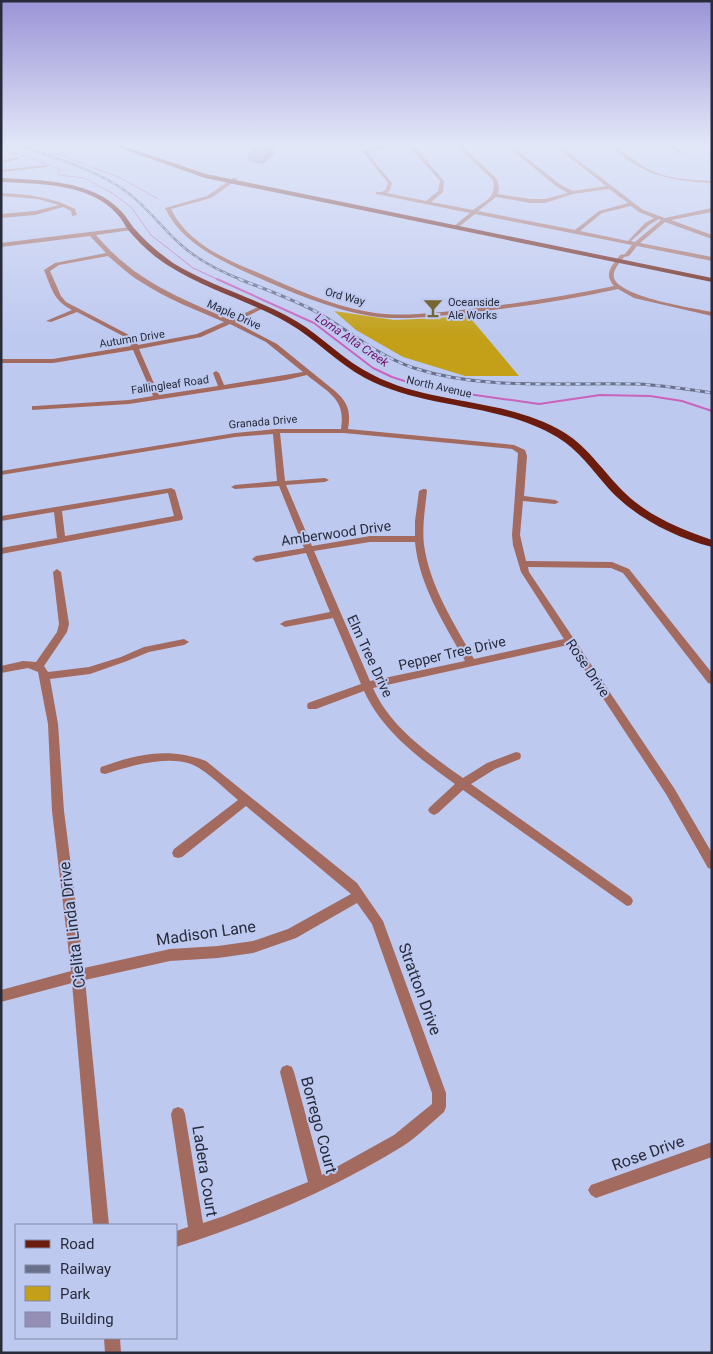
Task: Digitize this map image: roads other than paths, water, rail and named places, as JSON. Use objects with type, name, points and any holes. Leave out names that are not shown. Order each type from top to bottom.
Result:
[{"type":"main road","name":"North Avenue","points":[[115,209],[145,245],[162,259],[191,277],[308,331],[356,369],[381,382],[424,397],[510,414],[551,430],[574,444],[621,496],[636,508],[658,522],[687,536],[712,544]]},
{"type":"main road","points":[[376,209],[620,259],[712,280]]},
{"type":"main road","points":[[620,259],[712,275]]},
{"type":"street","points":[[1,216],[35,213],[49,209]]},
{"type":"street","points":[[72,209],[74,215]]},
{"type":"street","name":"Ord Way","points":[[169,209],[176,224],[184,233],[209,252],[246,270],[340,307],[371,314],[399,317],[430,316],[566,299],[618,287]]},
{"type":"street","points":[[460,209],[712,259]]},
{"type":"street","points":[[458,226],[478,209]]},
{"type":"street","points":[[576,232],[594,213],[605,209]]},
{"type":"street","points":[[639,209],[657,218],[712,237]]},
{"type":"street","points":[[620,259],[620,253],[628,242],[647,224],[657,218],[676,212],[701,209]]},
{"type":"street","points":[[707,209],[664,220],[636,244],[627,255],[620,259],[611,271],[611,277],[618,287],[644,299],[712,314]]},
{"type":"street","points":[[1,245],[130,229]]},
{"type":"street","name":"Maple Drive","points":[[92,234],[108,254],[128,271],[153,287],[269,342],[308,372],[337,397],[345,408],[344,431]]},
{"type":"street","points":[[108,254],[57,264],[47,270],[58,297],[64,303],[132,340],[157,398]]},
{"type":"street","name":"Autumn Drive","points":[[1,361],[53,361],[190,338],[260,308]]},
{"type":"street","points":[[49,322],[78,310]]},
{"type":"street","name":"Fallingleaf Road","points":[[35,408],[129,402],[286,378],[308,372]]},
{"type":"street","points":[[216,373],[222,388]]},
{"type":"street","name":"Granada Drive","points":[[1,473],[235,435],[276,431],[344,431],[514,446],[522,452],[523,456]]},
{"type":"street","name":"Elm Tree Drive","points":[[276,431],[281,482],[308,550],[374,701],[391,723],[424,756],[627,900]]},
{"type":"street","name":"Rose Drive","points":[[523,456],[516,535],[522,564],[570,641],[670,791],[712,864]]},
{"type":"street","points":[[235,487],[325,480]]},
{"type":"street","points":[[1,519],[171,490],[179,518],[1,551]]},
{"type":"street","points":[[423,491],[419,524],[422,562],[431,589],[471,663]]},
{"type":"street","points":[[519,498],[555,502]]},
{"type":"street","points":[[58,509],[60,540]]},
{"type":"street","name":"Amberwood Drive","points":[[256,559],[370,539],[419,539]]},
{"type":"street","points":[[522,564],[612,565],[622,568],[712,680]]},
{"type":"street","points":[[42,671],[62,632],[64,624],[57,572]]},
{"type":"street","points":[[285,624],[336,614]]},
{"type":"street","name":"Pepper Tree Drive","points":[[312,706],[366,686],[570,641]]},
{"type":"street","points":[[1,670],[32,664],[42,671],[70,674],[124,659],[146,649],[184,642]]},
{"type":"street","name":"Cielita Linda Drive","points":[[42,671],[53,724],[58,811],[78,975],[102,1224]]},
{"type":"street","points":[[434,810],[462,782],[479,770],[516,756]]},
{"type":"street","name":"Stratton Drive","points":[[105,770],[136,761],[161,758],[191,759],[202,764],[353,886],[377,921],[439,1093],[439,1107],[398,1140],[317,1186],[224,1224],[178,1238]]},
{"type":"street","points":[[178,853],[246,800]]},
{"type":"street","name":"Madison Lane","points":[[1,996],[78,975],[170,955],[218,952],[253,947],[292,934],[359,896]]},
{"type":"street","name":"Borrego Court","points":[[288,1072],[317,1186]]},
{"type":"street","name":"Ladera Court","points":[[178,1114],[197,1233]]},
{"type":"street","name":"Rose Drive","points":[[596,1190],[712,1149]]},
{"type":"street","points":[[112,1339],[113,1353]]},
{"type":"waterway","name":"Loma Alta Creek","points":[[133,209],[151,235],[193,268],[219,280]]},
{"type":"waterway","name":"Loma Alta Creek","points":[[217,279],[314,323],[373,368],[392,377],[426,388],[539,404],[600,395],[650,396],[682,401],[712,411]]},
{"type":"railway","points":[[146,209],[193,255],[217,269],[242,280]]},
{"type":"railway","points":[[239,279],[312,310],[390,358],[414,368],[441,375],[496,383],[646,385],[712,393]]},
{"type":"place","name":"Oceanside Ale Works","points":[[433,308]]}]
